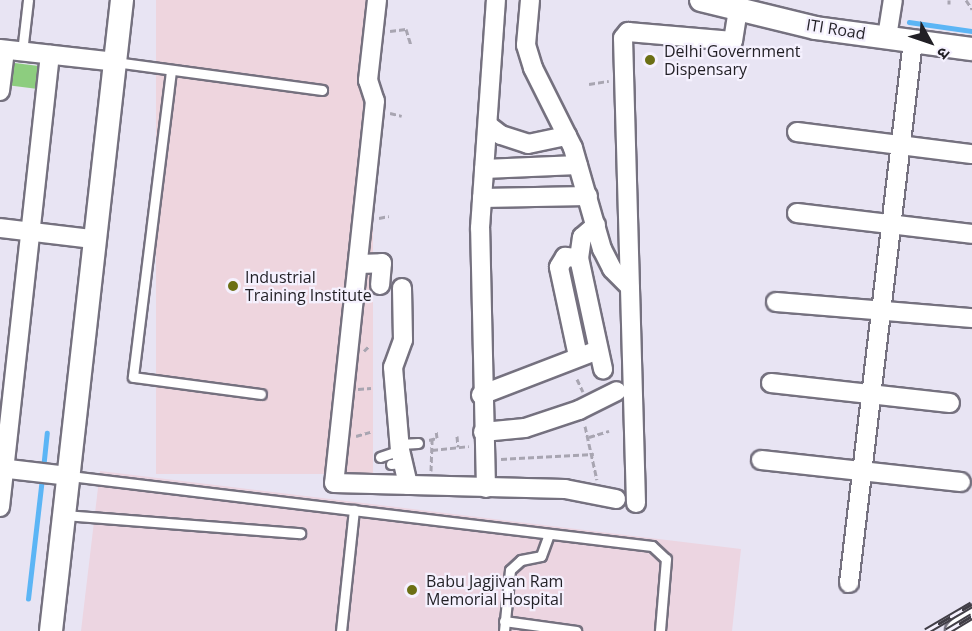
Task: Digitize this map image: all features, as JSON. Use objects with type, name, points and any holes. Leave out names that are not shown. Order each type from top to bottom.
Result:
[{"type":"street","points":[[51,631],[92,239],[122,0]]},
{"type":"street","points":[[377,0],[368,80],[375,101],[368,138],[359,264],[334,483],[368,479],[408,484],[486,488],[565,489],[616,499]]},
{"type":"street","points":[[486,488],[481,395],[482,198],[496,0]]},
{"type":"street","points":[[530,0],[526,45],[533,68],[567,136],[612,269],[630,287]]},
{"type":"street","name":"ITI Road","points":[[701,0],[734,5],[816,28],[972,49]]},
{"type":"street","points":[[887,37],[893,0]]},
{"type":"street","points":[[636,503],[623,81],[624,34],[733,41],[734,5]]},
{"type":"street","points":[[849,583],[879,312],[913,41]]},
{"type":"street","points":[[0,91],[9,50],[115,62]]},
{"type":"street","points":[[0,507],[4,430],[50,55]]},
{"type":"street","points":[[488,125],[501,135],[528,144],[567,136]]},
{"type":"street","points":[[797,132],[972,154]]},
{"type":"street","points":[[484,169],[578,165]]},
{"type":"street","points":[[482,198],[588,196]]},
{"type":"street","points":[[797,213],[972,234]]},
{"type":"street","points":[[596,225],[582,237],[579,258],[603,369]]},
{"type":"street","points":[[0,228],[92,239]]},
{"type":"street","points":[[578,356],[559,267],[565,257],[579,258]]},
{"type":"street","points":[[359,264],[382,263],[380,285]]},
{"type":"street","points":[[402,288],[402,340],[393,367],[398,455],[408,484]]},
{"type":"street","points":[[776,302],[972,318]]},
{"type":"street","points":[[481,395],[598,350]]},
{"type":"street","points":[[771,383],[870,396],[950,403]]},
{"type":"street","points":[[483,445],[579,410],[617,391]]},
{"type":"street","points":[[761,460],[961,482]]},
{"type":"street","points":[[2,468],[68,476]]},
{"type":"street","points":[[957,631],[972,617]]},
{"type":"lane","points":[[9,50],[28,0]]},
{"type":"lane","points":[[115,62],[322,90]]},
{"type":"lane","points":[[171,71],[133,377],[261,394]]},
{"type":"lane","points":[[380,457],[398,455],[418,443]]},
{"type":"lane","points":[[68,476],[549,534],[660,550],[666,559],[660,631]]},
{"type":"lane","points":[[341,631],[354,510]]},
{"type":"lane","points":[[64,514],[300,533]]},
{"type":"lane","points":[[549,534],[541,556],[521,560],[510,570],[504,626],[576,631]]},
{"type":"path","points":[[966,0],[972,9]]},
{"type":"path","points":[[374,29],[406,28],[411,45]]},
{"type":"path","points":[[589,84],[623,81]]},
{"type":"path","points":[[579,410],[594,454],[597,494]]},
{"type":"path","points":[[589,437],[609,431]]},
{"type":"path","points":[[457,436],[458,447]]},
{"type":"path","points":[[431,471],[432,439]]},
{"type":"path","points":[[432,450],[483,445],[594,454]]},
{"type":"shaded area","name":"Industrial Training Institute","points":[[156,0],[373,0],[373,474],[156,474]]},
{"type":"shaded area","name":"Babu Jagjivan Ram Memorial Hospital","points":[[100,471],[741,549],[732,631],[81,631]]},
{"type":"green space","points":[[7,62],[39,66],[36,89],[4,85]]},
{"type":"waterway","points":[[909,22],[972,31]]},
{"type":"waterway","points":[[43,469],[47,433]]},
{"type":"waterway","points":[[28,599],[42,478]]},
{"type":"railway","points":[[926,631],[972,604]]},
{"type":"railway","points":[[947,631],[972,616]]},
{"type":"place","name":"Delhi Government Dispensary","points":[[650,60]]},
{"type":"place","name":"Industrial Training Institute","points":[[233,286]]},
{"type":"place","name":"Babu Jagjivan Ram Memorial Hospital","points":[[412,590]]}]
